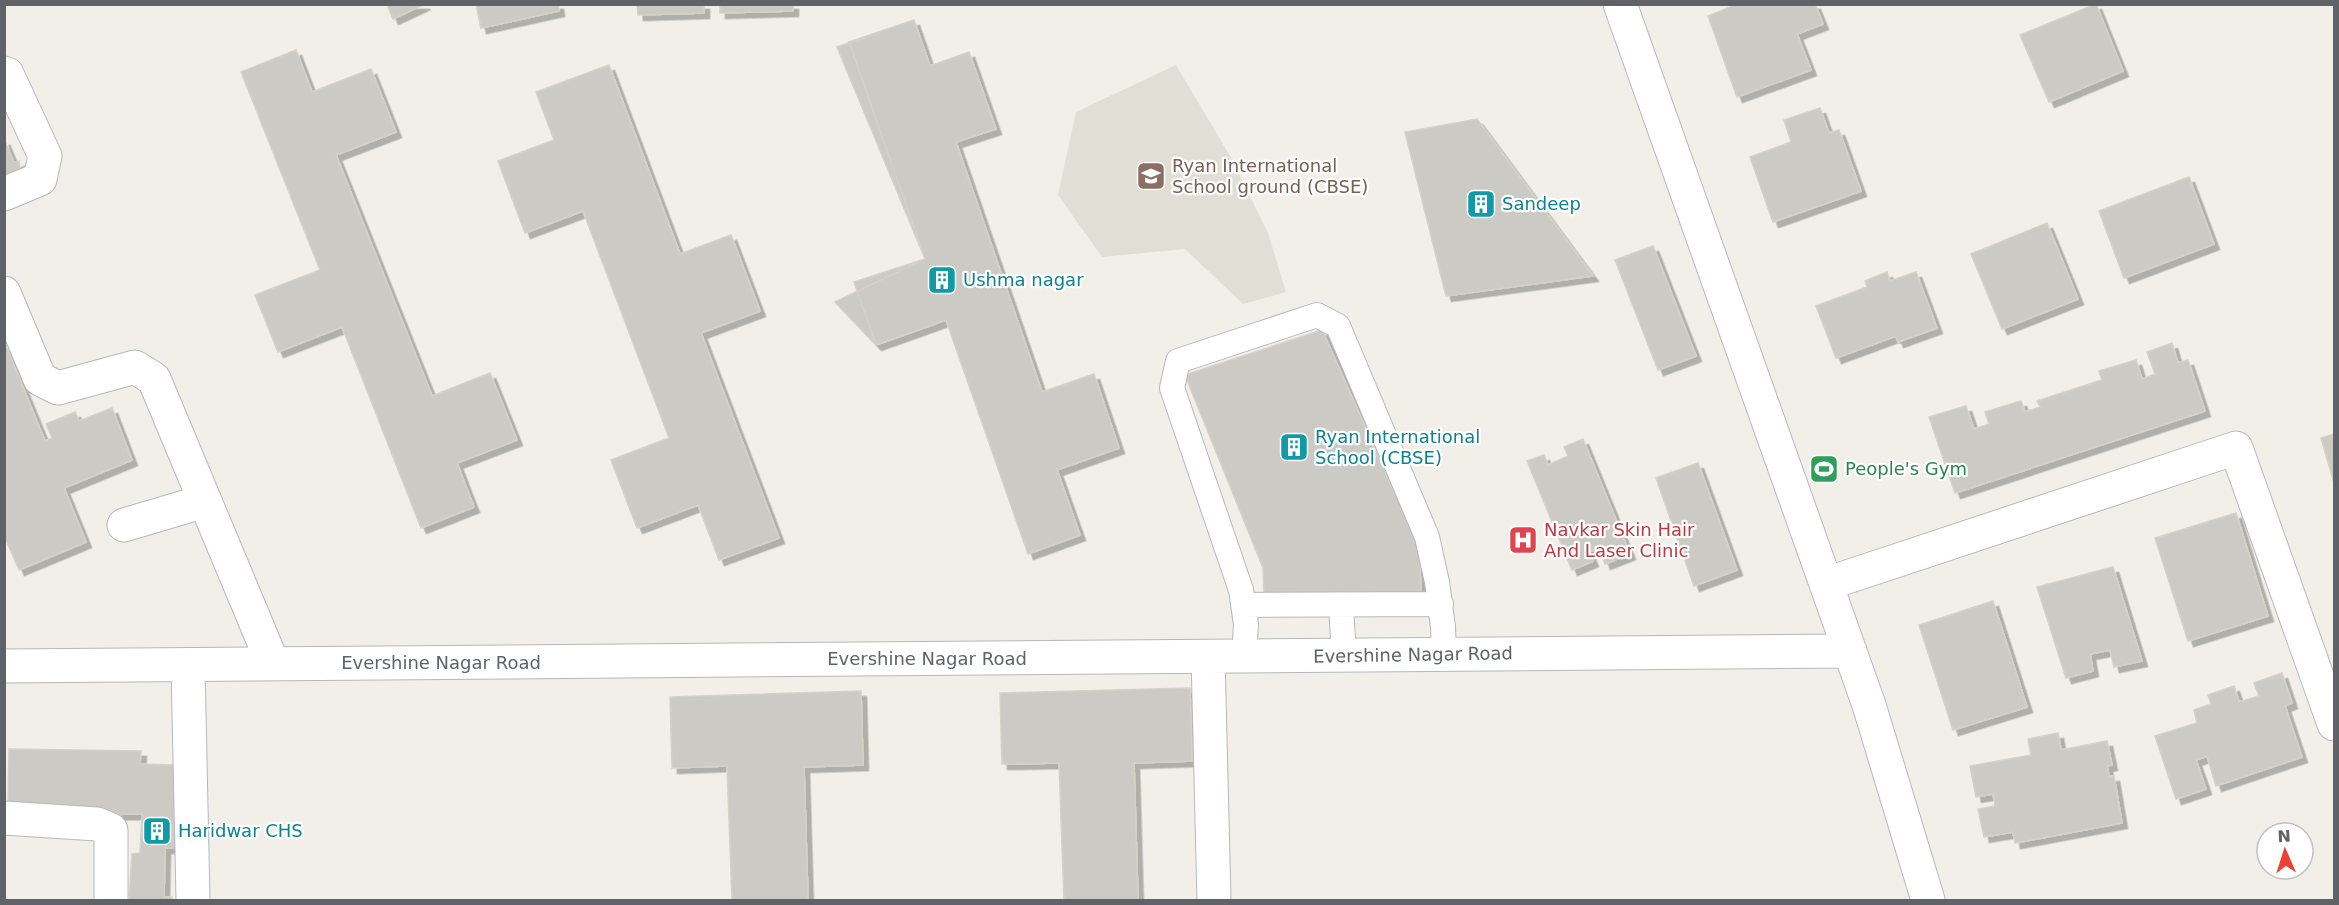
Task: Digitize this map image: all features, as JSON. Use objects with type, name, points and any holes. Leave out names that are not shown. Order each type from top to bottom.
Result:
[{"type":"street","points":[[1620,4],[1869,705],[1928,900]]},
{"type":"street","points":[[4,73],[7,74],[45,156],[40,179],[4,194]]},
{"type":"street","points":[[4,293],[40,379],[58,388],[135,367],[154,379],[273,664]]},
{"type":"street","points":[[1826,584],[2236,448],[2334,724]]},
{"type":"street","points":[[124,525],[205,501]]},
{"type":"street","name":"Evershine Nagar Road","points":[[4,666],[1850,651]]},
{"type":"street","points":[[1208,657],[1214,900]]},
{"type":"street","points":[[188,666],[193,900]]},
{"type":"street","points":[[4,818],[97,824],[111,830],[111,900]]},
{"type":"lane","points":[[1244,656],[1246,624],[1241,590],[1172,388],[1178,361],[1317,315],[1338,326],[1427,537],[1441,604],[1444,655]]},
{"type":"lane","points":[[1243,605],[1441,604]]},
{"type":"lane","points":[[1341,605],[1344,656]]},
{"type":"shaded area","name":"Ryan International School ground (CBSE)","points":[[1176,65],[1230,156],[1268,233],[1286,292],[1243,304],[1185,249],[1102,257],[1058,195],[1076,112]]},
{"type":"building","points":[[387,4],[425,4],[393,19]]},
{"type":"building","points":[[476,4],[558,4],[559,11],[481,28]]},
{"type":"building","points":[[637,4],[704,4],[704,13],[638,15]]},
{"type":"building","points":[[720,4],[793,4],[793,11],[720,13]]},
{"type":"building","points":[[1738,4],[1815,4],[1823,24],[1797,34],[1811,70],[1737,97],[1708,16]]},
{"type":"building","points":[[2096,4],[2123,71],[2049,102],[2020,35]]},
{"type":"building","name":"Ushma nagar","points":[[914,20],[930,66],[969,52],[996,129],[956,142],[1042,392],[1094,374],[1119,448],[1057,470],[1080,535],[1028,554],[946,320],[876,345],[854,282],[925,259],[849,42]]},
{"type":"building","name":"Ushma nagar","points":[[914,20],[930,66],[969,52],[996,129],[956,142],[1042,392],[1094,374],[1119,448],[1057,470],[1080,535],[1028,554],[946,320],[876,345],[835,302],[925,259],[837,47]]},
{"type":"building","points":[[296,50],[312,92],[371,69],[396,132],[336,155],[432,396],[490,373],[517,440],[457,463],[474,507],[421,528],[342,327],[278,352],[255,295],[320,270],[241,72]]},
{"type":"building","points":[[609,65],[680,254],[731,235],[760,311],[701,333],[779,538],[719,560],[698,505],[637,528],[611,460],[669,438],[583,211],[525,233],[498,161],[554,140],[536,92]]},
{"type":"building","points":[[1820,108],[1829,133],[1839,130],[1861,191],[1773,222],[1750,157],[1791,142],[1784,120]]},
{"type":"building","name":"Sandeep","points":[[1477,119],[1593,276],[1446,296],[1405,132]]},
{"type":"building","points":[[4,139],[14,163],[19,161],[20,170],[4,176]]},
{"type":"building","points":[[2189,177],[2214,244],[2124,278],[2099,211]]},
{"type":"building","points":[[2047,223],[2078,299],[2002,329],[1971,254]]},
{"type":"building","points":[[1653,246],[1696,356],[1658,370],[1615,260]]},
{"type":"building","points":[[1887,272],[1890,281],[1916,272],[1937,328],[1898,342],[1896,336],[1836,358],[1816,306],[1867,287],[1865,281]]},
{"type":"building","name":"Ryan International School (CBSE)","points":[[1322,330],[1419,548],[1421,592],[1264,596],[1263,568],[1185,375]]},
{"type":"building","points":[[4,341],[45,441],[52,438],[46,424],[75,412],[79,421],[112,408],[132,460],[64,488],[86,542],[19,570],[4,535]]},
{"type":"building","points":[[2172,343],[2178,363],[2188,360],[2205,411],[1955,493],[1929,417],[1966,406],[1974,429],[1989,424],[1985,412],[2021,401],[2025,412],[2040,407],[2037,401],[2102,380],[2099,371],[2136,360],[2142,379],[2155,374],[2147,352]]},
{"type":"building","points":[[2334,434],[2334,483],[2321,438]]},
{"type":"building","points":[[1583,439],[1630,554],[1605,564],[1599,548],[1589,552],[1593,561],[1572,570],[1527,461],[1544,455],[1548,465],[1568,456],[1564,447]]},
{"type":"building","points":[[1698,463],[1737,570],[1694,586],[1656,478]]},
{"type":"building","points":[[2236,513],[2268,616],[2188,641],[2155,538]]},
{"type":"building","points":[[2113,567],[2142,661],[2114,667],[2110,650],[2090,654],[2093,671],[2066,678],[2037,587]]},
{"type":"building","points":[[1993,601],[2027,707],[1953,730],[1919,625]]},
{"type":"building","points":[[2282,673],[2292,703],[2285,706],[2302,757],[2216,786],[2207,756],[2196,760],[2206,789],[2176,799],[2155,736],[2197,723],[2194,710],[2211,704],[2208,695],[2234,686],[2239,702],[2259,696],[2254,683]]},
{"type":"building","points":[[1190,688],[1192,761],[1134,763],[1138,900],[1064,900],[1059,763],[1002,764],[1000,693]]},
{"type":"building","points":[[861,691],[863,765],[804,767],[808,900],[732,900],[727,766],[672,768],[670,697]]},
{"type":"building","points":[[2058,733],[2061,750],[2107,741],[2112,765],[2107,766],[2109,777],[2114,776],[2122,823],[2015,843],[2013,832],[1984,837],[1978,809],[1995,806],[1993,794],[1976,797],[1970,766],[2031,755],[2028,739]]},
{"type":"building","name":"Haridwar CHS","points":[[9,749],[141,751],[140,764],[175,765],[173,848],[165,848],[164,897],[172,897],[172,900],[129,900],[132,854],[140,853],[142,814],[72,815],[8,805]]},
{"type":"place","name":"Ryan International School ground (CBSE)","points":[[1151,176]]},
{"type":"place","name":"Sandeep","points":[[1481,204]]},
{"type":"place","name":"Ushma nagar","points":[[942,280]]},
{"type":"place","name":"Ryan International School (CBSE)","points":[[1294,447]]},
{"type":"place","name":"People's Gym","points":[[1824,469]]},
{"type":"place","name":"Navkar Skin Hair And Laser Clinic","points":[[1523,540]]},
{"type":"place","name":"Haridwar CHS","points":[[157,831]]}]
